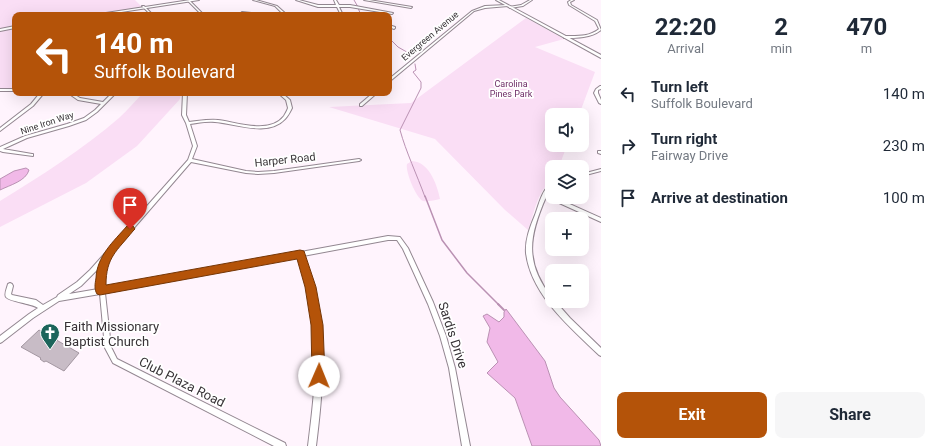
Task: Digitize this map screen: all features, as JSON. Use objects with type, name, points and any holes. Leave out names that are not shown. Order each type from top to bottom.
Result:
[{"type":"main road","points":[[106,12],[197,0]]},
{"type":"main road","points":[[497,0],[601,57]]},
{"type":"main road","points":[[111,12],[144,6]]},
{"type":"main road","points":[[0,29],[12,27]]},
{"type":"street","points":[[254,0],[276,6],[283,12]]},
{"type":"street","points":[[297,0],[318,6],[352,6],[386,12]]},
{"type":"street","points":[[304,2],[310,0]]},
{"type":"street","points":[[335,0],[340,12]]},
{"type":"street","points":[[365,0],[410,7]]},
{"type":"street","name":"Evergreen Avenue","points":[[392,78],[473,11],[485,7],[522,6],[531,0]]},
{"type":"street","points":[[565,37],[584,36],[596,32],[600,27],[596,21],[570,5],[569,2],[572,0]]},
{"type":"street","points":[[188,1],[200,12]]},
{"type":"street","points":[[144,6],[149,12]]},
{"type":"street","points":[[392,13],[401,6]]},
{"type":"street","points":[[584,36],[589,39]]},
{"type":"street","points":[[601,86],[596,93],[601,103]]},
{"type":"street","points":[[0,90],[12,90]]},
{"type":"street","points":[[0,130],[32,106],[40,96]]},
{"type":"street","points":[[74,96],[79,99],[104,103]]},
{"type":"street","name":"Nine Iron Way","points":[[0,149],[26,138],[77,122],[90,116],[111,96]]},
{"type":"street","points":[[0,340],[43,308],[79,284],[105,258],[190,160],[194,146],[188,123],[184,115],[185,96]]},
{"type":"street","points":[[188,123],[209,121],[258,128],[273,126],[286,116],[290,108],[288,100],[283,96]]},
{"type":"street","points":[[361,105],[372,96]]},
{"type":"street","points":[[0,149],[9,152],[32,155]]},
{"type":"street","name":"Harper Road","points":[[190,160],[258,173],[359,160]]},
{"type":"street","points":[[589,173],[601,170]]},
{"type":"street","points":[[545,195],[530,236],[530,259],[538,281],[551,300],[601,353]]},
{"type":"street","points":[[565,204],[601,220]]},
{"type":"street","name":"Sardis Drive","points":[[300,254],[388,238],[398,238],[405,248],[432,304],[444,336],[452,368],[466,446]]},
{"type":"street","points":[[58,299],[300,254],[310,287],[319,343],[317,401],[312,446]]},
{"type":"street","name":"Club Plaza Road","points":[[105,258],[101,270],[100,290],[108,348],[115,361],[282,446]]},
{"type":"street","points":[[10,286],[8,295],[11,297],[36,303],[43,308]]},
{"type":"green space","points":[[0,0],[135,0],[142,7],[132,8],[125,12],[12,12],[12,89],[0,88]]},
{"type":"green space","name":"Carolina Pines Park","points":[[526,18],[564,39],[535,47],[595,72],[582,108],[545,108],[545,152],[564,152],[562,160],[545,160],[545,188],[539,197],[528,230],[505,210],[435,139],[329,107],[411,103]]},
{"type":"green space","points":[[140,96],[180,96],[180,99],[137,146],[86,183],[0,227],[0,201],[91,141],[125,112]]},
{"type":"green space","points":[[412,161],[418,162],[428,170],[437,187],[440,199],[423,201],[417,195],[409,178],[407,167],[407,164]]},
{"type":"shaded area","points":[[26,168],[29,170],[25,177],[0,190],[0,179],[14,171]]},
{"type":"shaded area","points":[[506,309],[545,361],[554,388],[560,397],[599,440],[601,446],[532,446],[515,398],[487,373],[498,362],[487,342],[490,328],[483,316],[487,314],[499,322],[504,317],[504,312]]},
{"type":"building","name":"Faith Missionary Baptist Church","points":[[39,330],[79,353],[64,371],[46,361],[44,362],[40,359],[41,358],[21,347]]},
{"type":"waterway","points":[[354,0],[358,7]]},
{"type":"waterway","points":[[358,8],[360,12]]},
{"type":"waterway","points":[[392,41],[398,47],[412,55]]},
{"type":"waterway","points":[[415,64],[416,70],[413,72],[421,82],[421,88],[400,130],[408,155],[425,197]]},
{"type":"waterway","points":[[425,196],[442,240],[467,273],[504,310]]},
{"type":"place","name":"Faith Missionary Baptist Church","points":[[50,350]]},
{"type":"route","points":[[130,229],[105,258],[101,270],[100,290],[300,254],[310,287],[317,325],[319,343],[319,376]]}]
